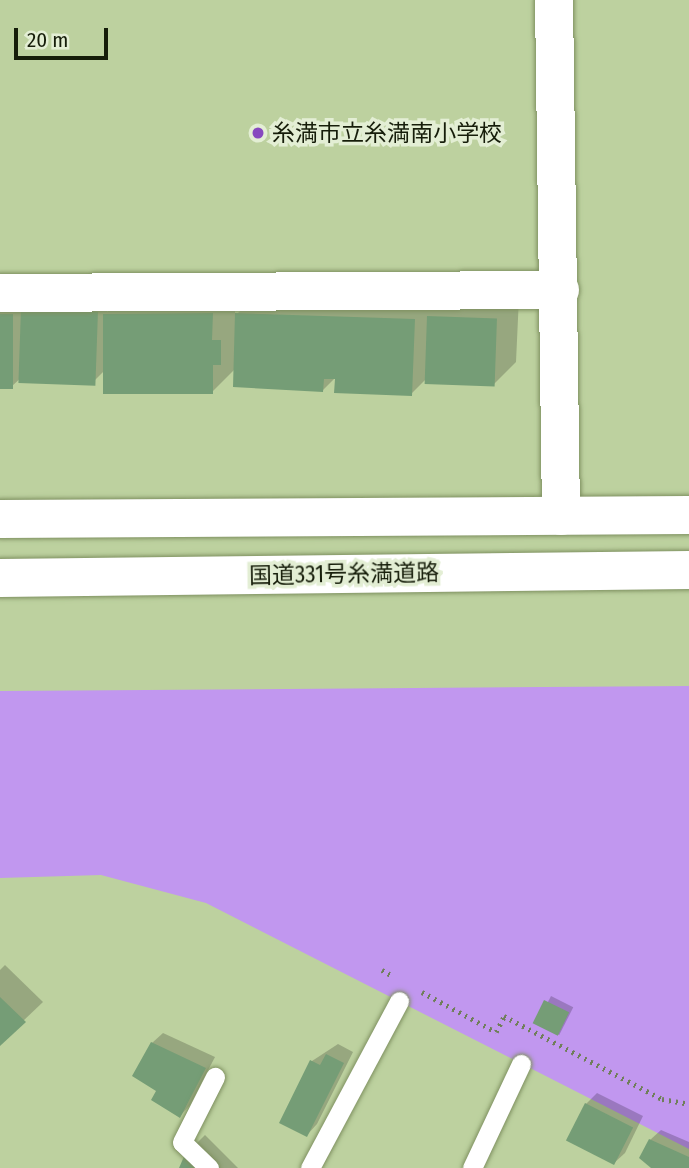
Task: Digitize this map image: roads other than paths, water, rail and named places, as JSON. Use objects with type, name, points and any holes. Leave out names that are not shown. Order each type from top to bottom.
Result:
[{"type":"main road","points":[[554,0],[561,516]]},
{"type":"main road","points":[[0,293],[560,290]]},
{"type":"main road","points":[[0,519],[689,515]]},
{"type":"main road","name":"国道331号糸満道路","points":[[0,578],[689,570]]},
{"type":"lane","points":[[310,1168],[399,1000]]},
{"type":"lane","points":[[472,1168],[522,1064]]},
{"type":"lane","points":[[209,1168],[182,1142],[215,1077]]},
{"type":"place","name":"糸満市立糸満南小学校","points":[[258,133]]}]
